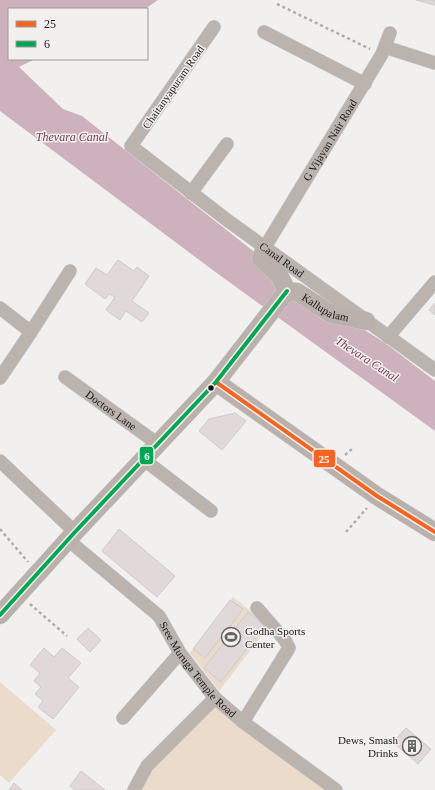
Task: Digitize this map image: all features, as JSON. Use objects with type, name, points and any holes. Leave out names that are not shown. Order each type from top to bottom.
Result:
[{"type":"street","name":"Chaitanyapuram Road","points":[[131,146],[214,27]]},
{"type":"street","points":[[264,32],[365,84]]},
{"type":"street","name":"G Vijayan Nair Road","points":[[265,246],[365,84],[384,51],[390,33]]},
{"type":"street","points":[[384,51],[435,63]]},
{"type":"street","points":[[190,193],[227,144]]},
{"type":"street","name":"Canal Road","points":[[131,146],[190,193],[265,246],[300,274],[435,370]]},
{"type":"street","name":"Kallupalam","points":[[265,246],[261,260],[279,275],[287,292]]},
{"type":"street","points":[[0,378],[70,271]]},
{"type":"street","points":[[388,337],[435,282]]},
{"type":"street","name":"Kallupalam","points":[[287,292],[297,292],[331,314],[366,321]]},
{"type":"street","name":"Kallupalam","points":[[0,615],[216,382],[287,292]]},
{"type":"street","points":[[0,308],[31,332]]},
{"type":"street","name":"Doctors Lane","points":[[65,377],[158,444]]},
{"type":"street","points":[[216,382],[377,496],[435,532]]},
{"type":"street","points":[[144,459],[211,511]]},
{"type":"street","name":"Sree Muruga Temple Road","points":[[0,461],[72,536],[159,616],[180,653],[215,698],[243,722],[336,790]]},
{"type":"street","points":[[243,722],[289,648],[285,640],[257,608]]},
{"type":"street","points":[[123,718],[180,653]]},
{"type":"street","points":[[134,790],[146,766],[215,698]]},
{"type":"path","points":[[277,4],[384,51]]},
{"type":"path","points":[[346,532],[377,496]]},
{"type":"path","points":[[0,529],[38,573]]},
{"type":"path","points":[[18,594],[67,636]]},
{"type":"shaded area","name":"Godha Sports Center","points":[[233,597],[269,626],[219,691],[190,653]]},
{"type":"shaded area","points":[[0,682],[56,730],[9,783],[0,775]]},
{"type":"shaded area","points":[[215,705],[324,790],[141,790],[152,770]]},
{"type":"water","name":"Thevara Canal","points":[[0,0],[158,0],[146,8],[8,8],[8,60],[33,60],[19,67],[63,109],[82,116],[304,291],[385,343],[435,381],[435,431],[214,271],[0,111]]},
{"type":"building","points":[[416,0],[435,0],[435,5]]},
{"type":"building","points":[[118,260],[134,271],[137,267],[149,276],[132,301],[149,313],[142,322],[126,311],[120,320],[106,310],[115,297],[109,294],[105,299],[85,284],[96,268],[107,275]]},
{"type":"building","points":[[435,303],[435,315],[429,310]]},
{"type":"building","points":[[235,413],[246,421],[222,450],[199,431],[209,419]]},
{"type":"building","points":[[119,529],[175,576],[157,597],[102,551]]},
{"type":"building","points":[[230,600],[243,609],[205,658],[193,649]]},
{"type":"building","points":[[248,612],[265,626],[221,682],[204,668]]},
{"type":"building","points":[[88,628],[101,640],[90,652],[77,639]]},
{"type":"building","points":[[44,648],[54,657],[62,648],[81,663],[68,678],[79,687],[53,719],[38,707],[43,701],[35,694],[41,687],[34,681],[40,673],[30,665]]},
{"type":"building","name":"Dews, Smash Drinks","points":[[406,728],[431,749],[418,764],[393,742]]},
{"type":"building","points":[[81,771],[105,790],[75,790],[70,786]]},
{"type":"building","points":[[14,783],[22,790],[9,790]]},
{"type":"transit line","name":"6","points":[[0,615],[75,532],[216,382],[287,291]]},
{"type":"transit line","name":"25","points":[[216,382],[377,496],[435,532]]},
{"type":"place","name":"Godha Sports Center","points":[[231,637]]},
{"type":"place","name":"Dews, Smash Drinks","points":[[412,746]]}]
